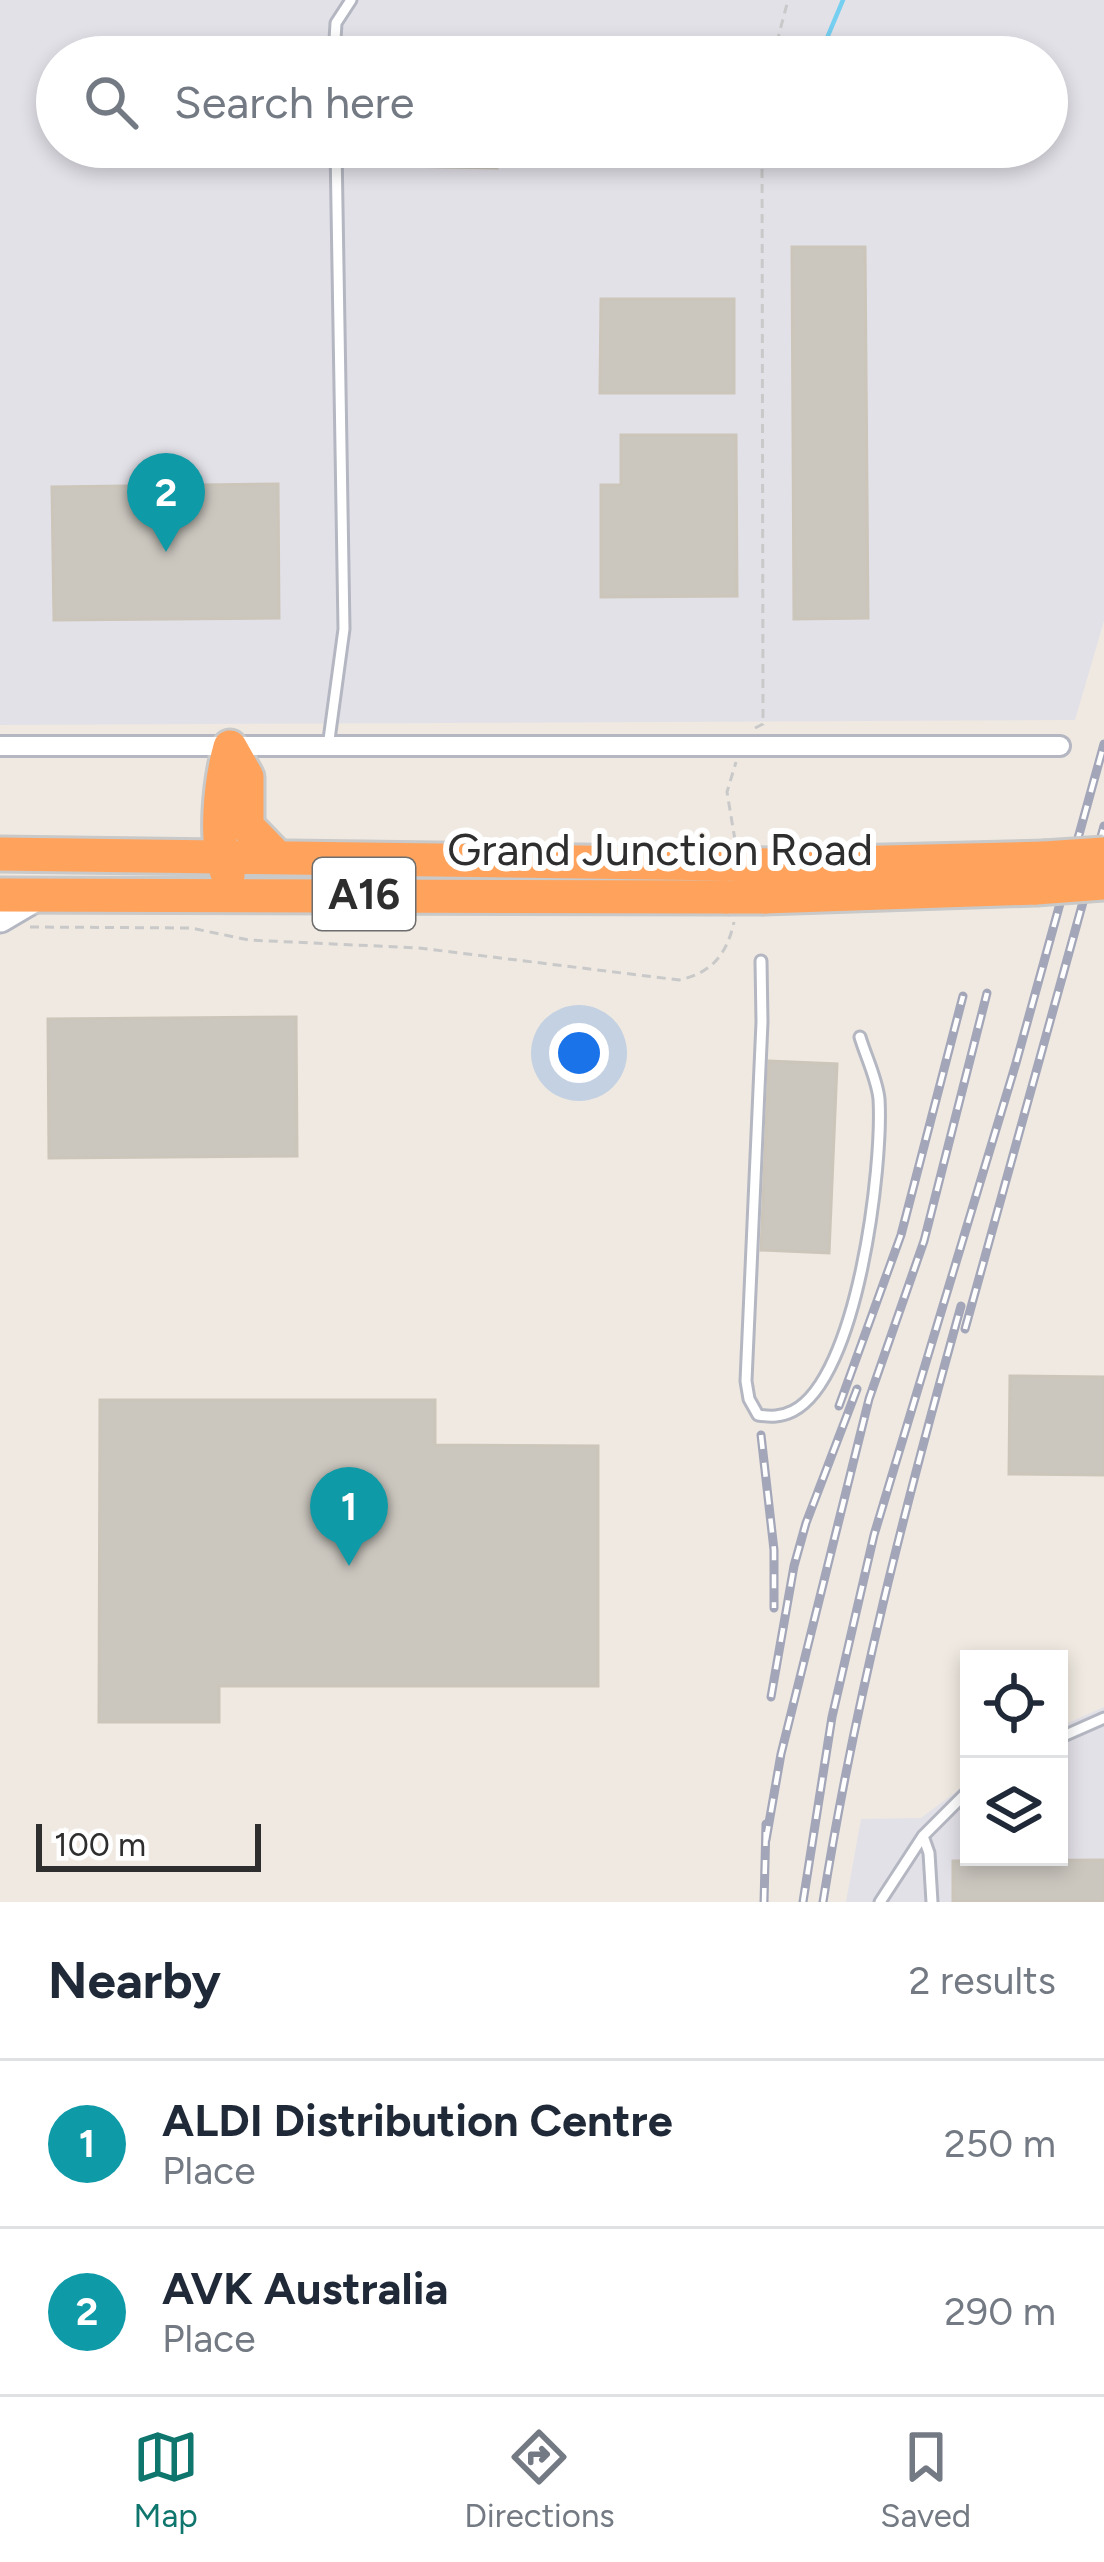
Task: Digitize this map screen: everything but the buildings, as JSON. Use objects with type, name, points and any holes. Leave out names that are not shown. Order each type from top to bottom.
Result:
[{"type":"highway","points":[[230,747],[223,774],[220,858],[229,877],[253,893]]},
{"type":"highway","points":[[230,747],[247,777],[247,826],[278,858]]},
{"type":"highway","name":"Grand Junction Road","points":[[9,850],[742,880]]},
{"type":"highway","name":"Grand Junction Road","points":[[1040,873],[1104,854]]},
{"type":"highway","name":"Grand Junction Road","points":[[0,895],[1040,873],[1104,883]]},
{"type":"street","points":[[7,747],[1060,746]]},
{"type":"street","points":[[10,924],[39,895]]},
{"type":"lane","points":[[335,36],[336,23],[351,0]]},
{"type":"lane","points":[[328,747],[344,629],[336,168]]},
{"type":"lane","points":[[761,961],[746,1381],[758,1415],[776,1417],[797,1409],[821,1382],[842,1343],[878,1175],[879,1094],[860,1037]]},
{"type":"lane","points":[[1068,1734],[1104,1718]]},
{"type":"lane","points":[[880,1902],[923,1836],[960,1799]]},
{"type":"lane","points":[[923,1836],[932,1902]]},
{"type":"path","points":[[779,36],[788,0]]},
{"type":"path","points":[[10,924],[190,928],[249,940],[419,948],[679,980],[713,966],[727,948],[742,880],[728,792],[745,728],[763,724],[762,168]]},
{"type":"shaded area","points":[[0,0],[1104,0],[1104,621],[1075,720],[0,725]]},
{"type":"shaded area","points":[[1104,1707],[1104,1902],[846,1902],[861,1819],[921,1818],[960,1789],[960,1866],[1068,1866],[1068,1723]]},
{"type":"waterway","points":[[828,36],[843,0]]},
{"type":"railway","points":[[803,1902],[832,1717],[874,1535],[1016,1063],[1104,744]]},
{"type":"railway","points":[[965,1329],[1104,826]]},
{"type":"railway","points":[[766,1840],[781,1754],[869,1399],[924,1241],[987,993]]},
{"type":"railway","points":[[839,1406],[901,1235],[963,996]]},
{"type":"railway","points":[[823,1902],[883,1602],[961,1306]]},
{"type":"railway","points":[[771,1697],[806,1523],[857,1389]]},
{"type":"railway","points":[[761,1435],[774,1550],[774,1608]]},
{"type":"railway","points":[[764,1902],[766,1824]]},
{"type":"place","name":"AVK Australia","points":[[166,552]]},
{"type":"place","name":"ALDI Distribution Centre","points":[[349,1566]]}]
